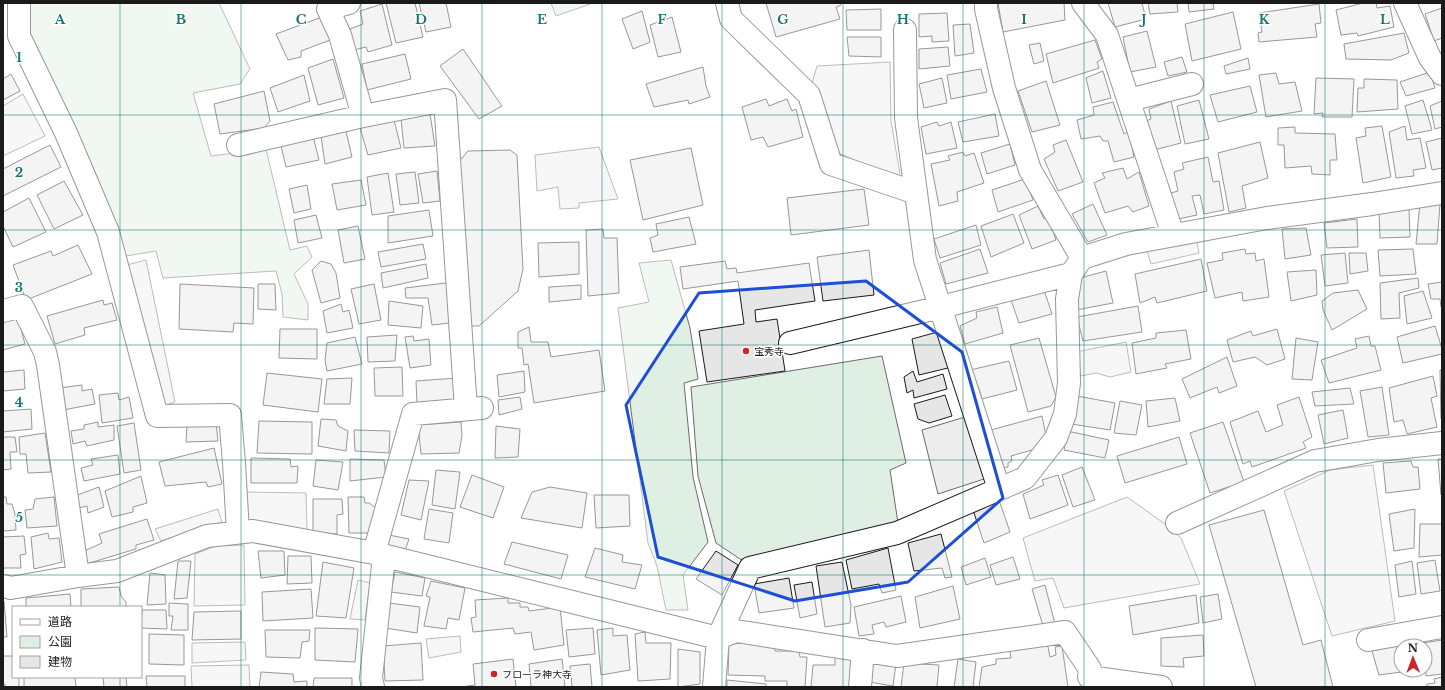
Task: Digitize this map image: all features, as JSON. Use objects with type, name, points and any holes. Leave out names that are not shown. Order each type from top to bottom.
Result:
[{"type":"street","points":[[19,3],[19,36],[66,133],[108,232],[157,416],[230,415],[238,532]]},
{"type":"street","points":[[349,3],[327,6],[340,35],[363,116]]},
{"type":"street","points":[[727,3],[731,19],[809,95],[831,164],[916,193]]},
{"type":"street","points":[[714,687],[718,638],[750,568],[897,533],[1025,478],[1056,438],[1065,414],[1069,383],[1067,298],[1077,266],[1030,170],[1004,88],[986,9],[986,3]]},
{"type":"street","points":[[1082,3],[1107,35],[1173,235]]},
{"type":"street","points":[[1405,3],[1430,58],[1442,74]]},
{"type":"street","points":[[905,30],[906,118],[925,260],[999,489]]},
{"type":"street","points":[[1129,100],[1192,84]]},
{"type":"street","points":[[238,145],[363,116],[445,100],[474,408],[413,414],[379,555],[371,678],[373,687]]},
{"type":"street","points":[[790,343],[941,307],[1077,266],[1126,244],[1267,218],[1442,193]]},
{"type":"street","points":[[3,311],[22,306],[45,352],[78,576]]},
{"type":"street","points":[[1177,523],[1315,461],[1378,450],[1442,443]]},
{"type":"street","points":[[6,588],[117,571],[207,536],[253,531],[379,555],[718,638],[736,631],[897,656],[1065,632],[1090,669],[1088,682],[1161,687]]},
{"type":"street","points":[[1368,640],[1442,627]]},
{"type":"street","points":[[860,687],[863,650]]},
{"type":"highlighted area","points":[[866,281],[962,352],[1003,498],[908,582],[795,601],[658,557],[626,405],[699,293]]},
{"type":"green space","points":[[24,3],[219,3],[250,69],[240,84],[193,93],[211,156],[266,149],[290,250],[307,246],[312,257],[294,274],[308,304],[308,320],[283,317],[282,294],[276,271],[163,278],[156,251],[120,257],[24,33]]},
{"type":"green space","points":[[551,3],[593,3],[556,16]]},
{"type":"green space","points":[[671,260],[690,328],[698,379],[684,383],[693,477],[708,542],[683,575],[688,610],[666,610],[657,566],[648,543],[618,308],[649,302],[639,263]]},
{"type":"green space","points":[[882,356],[906,463],[890,470],[898,523],[743,561],[716,543],[698,476],[691,387]]},
{"type":"shaded area","points":[[890,62],[891,121],[900,174],[893,177],[832,150],[812,83],[817,66]]},
{"type":"shaded area","points":[[23,94],[45,136],[3,156],[3,106]]},
{"type":"shaded area","points":[[599,147],[618,199],[579,203],[579,208],[560,209],[558,187],[537,191],[535,155]]},
{"type":"shaded area","points":[[1196,237],[1199,253],[1151,264],[1147,251]]},
{"type":"shaded area","points":[[146,260],[175,402],[160,407],[123,266]]},
{"type":"shaded area","points":[[1126,342],[1131,372],[1110,377],[1096,373],[1081,376],[1076,352]]},
{"type":"shaded area","points":[[965,417],[984,479],[938,494],[922,430]]},
{"type":"shaded area","points":[[1373,465],[1395,621],[1332,636],[1284,491],[1330,470]]},
{"type":"shaded area","points":[[246,492],[306,493],[307,530],[246,525]]},
{"type":"shaded area","points":[[1127,497],[1165,524],[1181,538],[1200,584],[1064,608],[1053,578],[1035,581],[1023,538]]},
{"type":"shaded area","points":[[218,509],[222,522],[161,541],[155,529]]},
{"type":"shaded area","points":[[244,545],[245,605],[194,606],[195,554],[216,546]]},
{"type":"shaded area","points":[[358,580],[370,583],[365,620],[350,619]]},
{"type":"shaded area","points":[[460,636],[461,652],[429,658],[426,639]]},
{"type":"shaded area","points":[[245,642],[246,660],[192,663],[192,643]]},
{"type":"shaded area","points":[[249,665],[250,687],[192,687],[191,666]]},
{"type":"building","points":[[386,3],[415,3],[423,37],[396,43]]},
{"type":"building","points":[[419,3],[446,3],[451,27],[426,32]]},
{"type":"building","points":[[766,3],[840,3],[841,5],[836,7],[840,19],[776,37]]},
{"type":"building","points":[[998,3],[1064,3],[1065,20],[1003,32]]},
{"type":"building","points":[[1108,3],[1142,3],[1146,19],[1115,27]]},
{"type":"building","points":[[1148,3],[1177,3],[1178,12],[1150,14]]},
{"type":"building","points":[[1188,3],[1213,3],[1214,9],[1189,12]]},
{"type":"building","points":[[1363,3],[1376,3],[1377,8],[1390,6],[1394,27],[1358,36],[1357,33],[1341,35],[1336,10]]},
{"type":"building","points":[[382,4],[392,45],[368,52],[366,47],[354,50],[350,29],[363,24],[360,11]]},
{"type":"building","points":[[1319,4],[1321,23],[1315,24],[1317,37],[1259,42],[1258,33],[1262,32],[1259,13]]},
{"type":"building","points":[[1442,8],[1442,38],[1434,41],[1425,14]]},
{"type":"building","points":[[881,9],[881,30],[847,30],[846,10]]},
{"type":"building","points":[[642,11],[650,42],[633,49],[622,19]]},
{"type":"building","points":[[1233,12],[1241,49],[1192,61],[1185,24]]},
{"type":"building","points":[[947,13],[949,41],[932,42],[932,36],[919,37],[919,14]]},
{"type":"building","points":[[322,17],[330,40],[301,51],[301,57],[288,60],[276,34]]},
{"type":"building","points":[[672,17],[681,52],[658,57],[650,25]]},
{"type":"building","points":[[970,24],[974,53],[955,56],[953,25]]},
{"type":"building","points":[[1147,31],[1156,67],[1130,72],[1123,37]]},
{"type":"building","points":[[1404,33],[1409,53],[1391,60],[1346,59],[1344,44]]},
{"type":"building","points":[[847,37],[881,37],[881,57],[849,56]]},
{"type":"building","points":[[1095,40],[1102,59],[1097,62],[1099,68],[1053,83],[1046,54]]},
{"type":"building","points":[[1040,43],[1044,61],[1034,64],[1029,45]]},
{"type":"building","points":[[948,47],[950,66],[919,69],[919,49]]},
{"type":"building","points":[[463,49],[502,106],[479,119],[440,66]]},
{"type":"building","points":[[405,54],[411,79],[367,90],[362,64]]},
{"type":"building","points":[[1182,57],[1187,72],[1168,76],[1164,62]]},
{"type":"building","points":[[1248,58],[1250,69],[1226,74],[1224,66]]},
{"type":"building","points":[[333,59],[344,98],[318,105],[308,68]]},
{"type":"building","points":[[703,67],[706,86],[710,97],[689,104],[688,100],[654,107],[646,84]]},
{"type":"building","points":[[981,69],[987,92],[951,99],[947,75]]},
{"type":"building","points":[[1103,71],[1111,98],[1092,103],[1086,78]]},
{"type":"building","points":[[1430,72],[1435,88],[1406,96],[1400,82]]},
{"type":"building","points":[[1276,73],[1279,84],[1295,82],[1302,111],[1266,117],[1259,75]]},
{"type":"building","points":[[11,74],[20,91],[3,100],[3,79]]},
{"type":"building","points":[[304,75],[310,101],[278,112],[270,88]]},
{"type":"building","points":[[942,78],[947,103],[924,108],[919,84]]},
{"type":"building","points":[[1316,78],[1354,79],[1352,117],[1322,117],[1323,113],[1314,114]]},
{"type":"building","points":[[1364,79],[1397,80],[1398,109],[1357,112],[1358,88],[1364,88]]},
{"type":"building","points":[[1046,81],[1060,125],[1032,132],[1018,91]]},
{"type":"building","points":[[1250,86],[1257,112],[1218,122],[1210,95]]},
{"type":"building","points":[[264,91],[270,121],[264,128],[220,134],[214,104]]},
{"type":"building","points":[[766,99],[769,106],[787,99],[792,111],[796,109],[803,137],[768,147],[763,137],[751,140],[742,107]]},
{"type":"building","points":[[1199,100],[1209,139],[1185,144],[1177,106]]},
{"type":"building","points":[[1423,100],[1432,130],[1412,134],[1405,106]]},
{"type":"building","points":[[1171,101],[1181,143],[1154,150],[1146,121],[1151,119],[1149,109]]},
{"type":"building","points":[[1442,101],[1442,127],[1435,129],[1430,106]]},
{"type":"building","points":[[1113,102],[1124,134],[1129,131],[1134,157],[1114,162],[1108,141],[1103,141],[1100,136],[1081,139],[1077,120],[1094,115],[1093,107]]},
{"type":"building","points":[[430,114],[435,146],[404,148],[401,119]]},
{"type":"building","points":[[995,114],[999,136],[963,142],[958,122]]},
{"type":"building","points":[[394,120],[401,148],[368,155],[360,128]]},
{"type":"building","points":[[937,122],[939,126],[951,122],[957,148],[926,154],[921,127]]},
{"type":"building","points":[[1382,126],[1391,177],[1363,183],[1356,138],[1366,136],[1365,128]]},
{"type":"building","points":[[1405,126],[1407,140],[1420,138],[1426,168],[1413,170],[1414,176],[1396,178],[1389,132]]},
{"type":"building","points":[[1295,127],[1295,133],[1335,134],[1337,160],[1330,160],[1330,175],[1312,174],[1311,166],[1285,168],[1284,145],[1278,145],[1278,128]]},
{"type":"building","points":[[346,131],[352,157],[325,164],[321,136]]},
{"type":"building","points":[[313,136],[319,160],[286,167],[280,142]]},
{"type":"building","points":[[1442,138],[1442,168],[1432,170],[1426,142]]},
{"type":"building","points":[[1066,140],[1083,182],[1058,191],[1044,159],[1055,152],[1053,145]]},
{"type":"building","points":[[1260,142],[1268,178],[1242,186],[1246,208],[1229,212],[1218,153]]},
{"type":"building","points":[[1010,144],[1015,165],[987,174],[981,153]]},
{"type":"building","points":[[50,145],[61,167],[3,196],[3,169]]},
{"type":"building","points":[[691,148],[703,205],[643,220],[630,160]]},
{"type":"building","points":[[510,150],[517,155],[523,269],[518,291],[479,326],[468,326],[457,164],[468,151]]},
{"type":"building","points":[[963,152],[965,156],[974,153],[984,183],[957,192],[958,201],[939,206],[931,164],[950,160],[948,156]]},
{"type":"building","points":[[1208,157],[1213,182],[1219,181],[1224,210],[1204,214],[1200,195],[1192,196],[1197,215],[1178,219],[1171,193],[1178,191],[1174,172],[1184,169],[1182,163]]},
{"type":"building","points":[[1123,168],[1127,179],[1139,172],[1149,206],[1133,212],[1128,206],[1105,213],[1094,183],[1105,178],[1102,173]]},
{"type":"building","points":[[437,171],[440,201],[423,203],[418,174]]},
{"type":"building","points":[[415,172],[419,203],[400,205],[396,174]]},
{"type":"building","points":[[388,173],[394,212],[372,215],[367,177]]},
{"type":"building","points":[[1025,179],[1033,200],[998,212],[992,190]]},
{"type":"building","points":[[361,180],[366,205],[337,210],[332,184]]},
{"type":"building","points":[[64,181],[83,215],[54,229],[37,195]]},
{"type":"building","points":[[307,185],[311,209],[294,213],[289,189]]},
{"type":"building","points":[[864,189],[869,225],[791,235],[787,198]]},
{"type":"building","points":[[29,198],[46,232],[13,247],[3,226],[3,212]]},
{"type":"building","points":[[1420,203],[1440,204],[1437,244],[1416,244]]},
{"type":"building","points":[[1093,204],[1107,235],[1088,242],[1072,214]]},
{"type":"building","points":[[1038,206],[1044,219],[1048,217],[1056,240],[1032,249],[1019,215]]},
{"type":"building","points":[[1409,208],[1410,237],[1380,238],[1379,211]]},
{"type":"building","points":[[429,210],[433,236],[388,243],[388,216]]},
{"type":"building","points":[[1013,214],[1024,243],[991,257],[981,226]]},
{"type":"building","points":[[316,215],[322,238],[298,243],[294,220]]},
{"type":"building","points":[[689,217],[696,244],[653,252],[650,238],[658,235],[656,224]]},
{"type":"building","points":[[1357,219],[1358,247],[1327,248],[1324,223]]},
{"type":"building","points":[[976,225],[981,245],[940,258],[934,239]]},
{"type":"building","points":[[358,226],[365,259],[344,263],[338,230]]},
{"type":"building","points":[[1306,228],[1311,255],[1285,259],[1282,229]]},
{"type":"building","points":[[603,229],[604,238],[617,238],[619,293],[588,296],[586,230]]},
{"type":"building","points":[[579,242],[579,274],[539,277],[538,243]]},
{"type":"building","points":[[423,244],[426,259],[381,267],[378,252]]},
{"type":"building","points":[[78,245],[92,274],[26,300],[13,265],[51,251],[53,256]]},
{"type":"building","points":[[980,249],[988,273],[946,284],[940,263]]},
{"type":"building","points":[[1245,249],[1246,254],[1255,253],[1256,261],[1264,259],[1269,297],[1243,301],[1242,292],[1215,298],[1207,263],[1223,260],[1222,253]]},
{"type":"building","points":[[1413,249],[1416,274],[1380,276],[1378,250]]},
{"type":"building","points":[[869,250],[874,295],[823,301],[817,257]]},
{"type":"building","points":[[1345,253],[1348,283],[1325,286],[1321,255]]},
{"type":"building","points":[[1349,253],[1366,253],[1368,271],[1350,274]]},
{"type":"building","points":[[1201,259],[1207,291],[1157,303],[1155,297],[1140,303],[1135,274]]},
{"type":"building","points":[[321,261],[331,264],[336,273],[340,298],[321,303],[312,270]]},
{"type":"building","points":[[725,261],[727,269],[736,268],[737,273],[809,263],[815,301],[755,310],[756,322],[777,319],[785,371],[707,382],[699,331],[744,324],[738,281],[683,289],[680,267]]},
{"type":"building","points":[[426,264],[428,278],[383,288],[381,273]]},
{"type":"building","points":[[1316,270],[1317,295],[1291,301],[1287,272]]},
{"type":"building","points":[[1106,271],[1113,303],[1076,310],[1080,278]]},
{"type":"building","points":[[1418,278],[1419,288],[1399,293],[1400,318],[1381,319],[1380,283]]},
{"type":"building","points":[[1442,282],[1441,307],[1440,299],[1431,299],[1428,284]]},
{"type":"building","points":[[446,283],[450,304],[449,323],[432,325],[428,298],[406,298],[405,288]]},
{"type":"building","points":[[180,284],[254,288],[253,324],[234,323],[233,332],[179,329]]},
{"type":"building","points":[[258,284],[275,284],[276,310],[258,309]]},
{"type":"building","points":[[374,284],[381,320],[359,324],[351,289]]},
{"type":"building","points":[[581,285],[581,299],[549,302],[549,287]]},
{"type":"building","points":[[1043,287],[1052,314],[1019,323],[1010,297]]},
{"type":"building","points":[[1358,290],[1367,309],[1332,330],[1323,310],[1322,301],[1333,293]]},
{"type":"building","points":[[1423,291],[1432,318],[1407,324],[1404,296]]},
{"type":"building","points":[[103,300],[104,305],[112,303],[117,320],[84,328],[85,335],[55,344],[47,316]]},
{"type":"building","points":[[389,301],[423,306],[421,328],[388,325]]},
{"type":"building","points":[[341,304],[343,312],[349,310],[353,328],[327,333],[323,311]]},
{"type":"building","points":[[1138,306],[1142,332],[1083,341],[1077,317]]},
{"type":"building","points":[[997,307],[1003,333],[965,344],[960,326],[977,318],[976,312]]},
{"type":"building","points":[[17,314],[25,344],[3,350],[3,318]]},
{"type":"building","points":[[1435,326],[1442,349],[1442,354],[1403,363],[1397,337]]},
{"type":"building","points":[[529,327],[531,342],[548,342],[551,357],[599,350],[605,391],[534,403],[528,364],[524,365],[522,348],[518,348],[518,332]]},
{"type":"building","points":[[280,329],[317,329],[317,359],[279,358]]},
{"type":"building","points":[[1277,329],[1285,359],[1267,365],[1255,357],[1233,362],[1227,340],[1251,331],[1253,336]]},
{"type":"building","points":[[1186,330],[1191,359],[1165,364],[1167,368],[1136,374],[1132,343],[1156,338],[1156,333]]},
{"type":"building","points":[[941,331],[952,367],[919,375],[912,339]]},
{"type":"building","points":[[397,335],[395,361],[368,362],[367,337]]},
{"type":"building","points":[[413,336],[414,341],[429,339],[431,365],[410,368],[405,337]]},
{"type":"building","points":[[1369,336],[1371,346],[1375,346],[1381,370],[1329,383],[1321,360],[1357,348],[1355,339]]},
{"type":"building","points":[[355,337],[362,364],[327,371],[325,360],[327,343]]},
{"type":"building","points":[[1039,338],[1056,397],[1051,406],[1028,412],[1010,345]]},
{"type":"building","points":[[1296,338],[1318,342],[1312,380],[1292,379]]},
{"type":"building","points":[[1227,357],[1237,386],[1219,393],[1217,387],[1190,398],[1182,379]]},
{"type":"building","points":[[1009,361],[1017,390],[982,399],[978,386],[974,387],[970,370]]},
{"type":"building","points":[[402,367],[403,396],[375,396],[374,368]]},
{"type":"building","points":[[24,370],[25,389],[3,391],[3,372]]},
{"type":"building","points":[[1440,370],[1442,370],[1442,419],[1441,419]]},
{"type":"building","points":[[524,371],[525,392],[499,397],[497,375]]},
{"type":"building","points":[[913,371],[917,382],[943,374],[947,389],[914,398],[913,390],[907,393],[904,377]]},
{"type":"building","points":[[267,373],[322,379],[318,412],[263,405]]},
{"type":"building","points":[[1433,376],[1437,396],[1431,398],[1437,427],[1407,434],[1403,420],[1394,422],[1389,388]]},
{"type":"building","points":[[352,378],[350,404],[324,404],[327,379]]},
{"type":"building","points":[[457,378],[457,401],[417,403],[416,381]]},
{"type":"building","points":[[82,385],[82,391],[92,389],[95,404],[63,410],[59,388]]},
{"type":"building","points":[[1382,387],[1389,435],[1368,437],[1360,391]]},
{"type":"building","points":[[1350,388],[1354,404],[1315,406],[1312,392]]},
{"type":"building","points":[[118,393],[119,400],[129,397],[133,418],[102,423],[99,395]]},
{"type":"building","points":[[945,395],[952,416],[929,423],[918,419],[914,404]]},
{"type":"building","points":[[1077,396],[1115,403],[1110,430],[1071,424]]},
{"type":"building","points":[[520,397],[522,409],[499,415],[498,400]]},
{"type":"building","points":[[1299,397],[1312,437],[1303,442],[1306,448],[1252,467],[1250,461],[1243,464],[1230,422],[1258,411],[1266,432],[1283,425],[1277,405]]},
{"type":"building","points":[[1175,398],[1180,421],[1148,427],[1146,401]]},
{"type":"building","points":[[1120,401],[1142,405],[1136,435],[1114,433]]},
{"type":"building","points":[[31,409],[32,429],[3,432],[3,411]]},
{"type":"building","points":[[1343,410],[1348,438],[1324,444],[1318,415]]},
{"type":"building","points":[[1042,416],[1046,436],[1035,449],[1011,456],[1012,461],[1008,463],[1008,467],[1001,468],[991,430]]},
{"type":"building","points":[[321,419],[336,420],[338,426],[348,431],[346,451],[318,446]]},
{"type":"building","points":[[259,421],[312,422],[312,454],[257,453]]},
{"type":"building","points":[[98,422],[98,427],[114,425],[114,440],[87,446],[85,441],[73,444],[71,431],[84,429],[84,425]]},
{"type":"building","points":[[461,422],[462,435],[459,453],[421,454],[418,425]]},
{"type":"building","points":[[1223,422],[1244,482],[1210,493],[1190,433]]},
{"type":"building","points":[[134,423],[141,470],[124,473],[117,426]]},
{"type":"building","points":[[216,423],[218,441],[186,442],[187,424]]},
{"type":"building","points":[[496,426],[520,429],[518,457],[495,458]]},
{"type":"building","points":[[354,430],[390,431],[389,453],[355,451]]},
{"type":"building","points":[[1067,431],[1109,440],[1105,458],[1064,450]]},
{"type":"building","points":[[45,433],[51,472],[28,473],[26,454],[20,454],[19,437]]},
{"type":"building","points":[[3,437],[15,437],[17,452],[10,452],[11,469],[3,470]]},
{"type":"building","points":[[1179,437],[1187,464],[1125,483],[1117,456]]},
{"type":"building","points":[[214,448],[222,484],[208,487],[206,482],[165,486],[159,462]]},
{"type":"building","points":[[118,455],[120,474],[84,481],[81,468],[93,465],[91,459]]},
{"type":"building","points":[[251,458],[290,459],[291,467],[298,466],[297,483],[251,483]]},
{"type":"building","points":[[350,459],[384,460],[386,477],[350,481]]},
{"type":"building","points":[[1438,459],[1442,459],[1442,495],[1441,495]]},
{"type":"building","points":[[316,460],[343,462],[338,490],[313,486]]},
{"type":"building","points":[[1411,461],[1413,467],[1418,467],[1420,489],[1386,493],[1383,463]]},
{"type":"building","points":[[1082,467],[1095,500],[1073,507],[1062,475]]},
{"type":"building","points":[[436,470],[460,472],[455,509],[432,505]]},
{"type":"building","points":[[472,475],[504,487],[493,518],[460,507]]},
{"type":"building","points":[[1058,475],[1068,505],[1030,519],[1023,494],[1044,485],[1042,480]]},
{"type":"building","points":[[141,476],[147,503],[133,507],[133,512],[112,517],[105,491]]},
{"type":"building","points":[[409,480],[429,481],[421,520],[401,515]]},
{"type":"building","points":[[99,487],[104,507],[88,513],[87,506],[74,509],[72,497]]},
{"type":"building","points":[[550,487],[587,493],[582,528],[521,518],[532,492]]},
{"type":"building","points":[[594,495],[629,495],[630,526],[596,528]]},
{"type":"building","points":[[3,497],[6,497],[7,504],[12,504],[15,514],[16,530],[3,531]]},
{"type":"building","points":[[54,497],[57,526],[27,528],[25,510],[33,509],[35,499]]},
{"type":"building","points":[[348,497],[364,497],[365,503],[369,503],[377,509],[374,533],[349,533]]},
{"type":"building","points":[[313,499],[342,499],[343,514],[337,515],[337,534],[313,532]]},
{"type":"building","points":[[999,500],[1010,532],[984,543],[973,510]]},
{"type":"building","points":[[429,509],[453,513],[449,543],[424,539]]},
{"type":"building","points":[[1415,509],[1414,548],[1394,551],[1389,514]]},
{"type":"building","points":[[1264,510],[1303,645],[1321,640],[1333,687],[1256,687],[1209,525]]},
{"type":"building","points":[[147,519],[154,540],[136,545],[136,549],[86,564],[82,552],[102,543],[99,534]]},
{"type":"building","points":[[1420,524],[1442,524],[1442,555],[1419,557]]},
{"type":"building","points":[[48,533],[49,539],[59,538],[62,562],[34,569],[31,537]]},
{"type":"building","points":[[941,534],[952,577],[945,578],[942,568],[914,571],[908,543]]},
{"type":"building","points":[[389,535],[409,539],[404,554],[385,551]]},
{"type":"building","points":[[24,536],[26,554],[20,555],[21,568],[3,568],[3,537]]},
{"type":"building","points":[[512,542],[568,555],[561,579],[504,564]]},
{"type":"building","points":[[595,548],[623,555],[622,562],[642,565],[635,589],[585,577]]},
{"type":"building","points":[[888,548],[896,590],[882,593],[879,584],[852,589],[846,560]]},
{"type":"building","points":[[258,551],[284,551],[285,575],[261,578]]},
{"type":"building","points":[[716,551],[738,565],[722,595],[696,579]]},
{"type":"building","points":[[288,556],[311,556],[312,583],[287,584]]},
{"type":"building","points":[[1013,557],[1020,579],[996,585],[990,565]]},
{"type":"building","points":[[985,558],[991,577],[966,585],[961,567]]},
{"type":"building","points":[[1435,560],[1440,591],[1421,594],[1417,563]]},
{"type":"building","points":[[178,561],[191,561],[187,598],[174,599]]},
{"type":"building","points":[[1412,561],[1416,594],[1399,597],[1395,565]]},
{"type":"building","points":[[323,562],[354,568],[346,618],[316,616]]},
{"type":"building","points":[[842,562],[851,605],[850,623],[825,627],[816,566]]},
{"type":"building","points":[[395,572],[425,578],[422,596],[391,592]]},
{"type":"building","points":[[150,573],[165,575],[166,604],[147,605]]},
{"type":"building","points":[[789,578],[794,608],[759,613],[754,584]]},
{"type":"building","points":[[431,581],[465,588],[459,620],[448,618],[446,629],[424,626],[430,597],[426,596]]},
{"type":"building","points":[[812,582],[817,614],[800,618],[794,585]]},
{"type":"building","points":[[1045,585],[1055,624],[1043,626],[1032,589]]},
{"type":"building","points":[[953,586],[960,619],[920,628],[915,597]]},
{"type":"building","points":[[119,587],[121,596],[126,602],[126,606],[81,606],[81,589]]},
{"type":"building","points":[[311,589],[313,618],[263,621],[262,592]]},
{"type":"building","points":[[70,594],[71,606],[26,606],[26,598]]},
{"type":"building","points":[[1218,594],[1222,619],[1203,623],[1200,597]]},
{"type":"building","points":[[1196,595],[1199,623],[1133,635],[1129,606]]},
{"type":"building","points":[[901,596],[906,622],[886,627],[884,622],[872,625],[874,634],[859,636],[854,607]]},
{"type":"building","points":[[508,598],[508,603],[520,603],[520,607],[528,607],[529,611],[560,607],[564,645],[534,650],[531,632],[515,634],[513,628],[473,632],[471,618],[476,617],[475,600]]},
{"type":"building","points":[[4,601],[7,637],[3,637]]},
{"type":"building","points":[[169,603],[188,604],[188,630],[171,630],[173,616],[169,616]]},
{"type":"building","points":[[389,603],[420,607],[417,633],[385,628]]},
{"type":"building","points":[[142,610],[166,610],[167,629],[142,628]]},
{"type":"building","points":[[241,611],[241,639],[192,640],[194,612]]},
{"type":"building","points":[[315,628],[358,629],[355,662],[315,660]]},
{"type":"building","points":[[593,628],[595,654],[569,657],[566,630]]},
{"type":"building","points":[[613,628],[613,636],[627,635],[630,670],[601,675],[597,630]]},
{"type":"building","points":[[265,630],[310,630],[309,641],[302,642],[300,658],[266,657]]},
{"type":"building","points":[[645,632],[646,643],[671,643],[670,679],[638,681],[635,634]]},
{"type":"building","points":[[149,634],[184,635],[184,665],[149,664]]},
{"type":"building","points":[[1203,635],[1204,656],[1183,658],[1184,667],[1161,666],[1161,638]]},
{"type":"building","points":[[1442,640],[1442,674],[1433,675],[1433,641]]},
{"type":"building","points":[[729,642],[774,644],[775,651],[799,651],[800,657],[807,657],[805,687],[787,687],[787,681],[765,681],[765,676],[728,675]]},
{"type":"building","points":[[1047,642],[1050,657],[1056,655],[1055,647],[1062,646],[1068,687],[979,687],[982,667],[996,664],[996,659],[1011,658],[1009,647]]},
{"type":"building","points":[[421,643],[423,680],[385,681],[383,646]]},
{"type":"building","points":[[1393,646],[1393,673],[1379,675],[1372,651]]},
{"type":"building","points":[[678,649],[700,652],[700,684],[678,687]]},
{"type":"building","points":[[835,655],[852,658],[850,687],[811,687],[813,665],[835,665]]},
{"type":"building","points":[[3,656],[12,656],[12,678],[19,678],[19,687],[5,687],[5,684],[3,685]]},
{"type":"building","name":"フローラ神大寺","points":[[513,659],[516,687],[461,687],[475,685],[473,664]]},
{"type":"building","points":[[562,659],[565,687],[531,687],[529,664]]},
{"type":"building","points":[[958,659],[976,662],[973,687],[954,687]]},
{"type":"building","points":[[872,661],[896,664],[893,686],[869,682]]},
{"type":"building","points":[[904,663],[939,665],[937,687],[901,687]]},
{"type":"building","points":[[590,664],[592,687],[572,687],[570,666]]},
{"type":"building","points":[[261,672],[293,674],[294,682],[307,681],[307,687],[259,687]]},
{"type":"building","points":[[146,676],[185,676],[185,687],[147,687]]},
{"type":"building","points":[[1442,677],[1442,687],[1427,687],[1427,684],[1435,683],[1434,679]]},
{"type":"building","points":[[24,678],[75,678],[76,687],[24,687]]},
{"type":"building","points":[[103,678],[126,678],[127,687],[104,687]]},
{"type":"building","points":[[314,678],[352,678],[352,687],[313,687]]},
{"type":"building","points":[[727,680],[766,684],[766,687],[727,687]]},
{"type":"place","name":"宝秀寺","points":[[746,351]]},
{"type":"place","name":"フローラ神大寺","points":[[494,674]]}]
